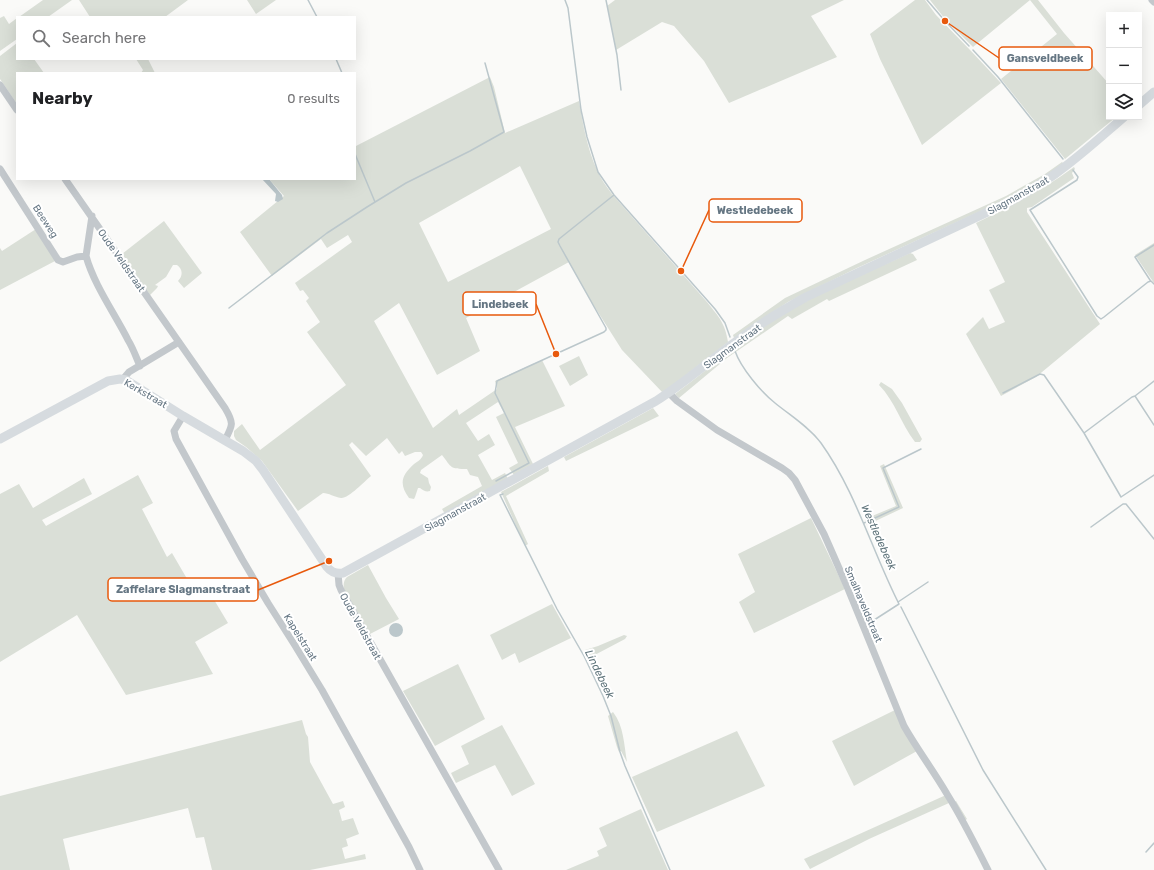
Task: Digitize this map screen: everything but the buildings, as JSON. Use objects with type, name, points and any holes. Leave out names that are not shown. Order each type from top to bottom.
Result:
[{"type":"main road","points":[[1142,102],[1154,92]]},
{"type":"main road","name":"Slagmanstraat","points":[[338,573],[354,568],[646,407],[669,393],[735,342],[793,304],[819,290],[1007,203],[1031,190],[1056,174],[1120,120]]},
{"type":"main road","name":"Kerkstraat","points":[[0,439],[108,381],[123,379],[129,381],[183,416],[225,440]]},
{"type":"main road","points":[[225,440],[256,461],[327,567],[338,573]]},
{"type":"street","points":[[0,85],[16,109]]},
{"type":"street","name":"Beeweg","points":[[0,169],[58,260],[63,262],[77,257],[86,256]]},
{"type":"street","name":"Oude Veldstraat","points":[[66,180],[225,408],[231,418],[232,423],[225,440]]},
{"type":"street","points":[[92,216],[86,256],[88,264],[107,303],[129,340],[140,366]]},
{"type":"street","points":[[123,379],[129,372],[180,342]]},
{"type":"street","name":"Smalhaveldstraat","points":[[669,393],[677,401],[717,430],[782,468],[795,480],[824,534],[904,726],[912,741],[960,815],[988,870]]},
{"type":"street","name":"Kapelstraat","points":[[183,416],[174,431],[176,439],[242,559],[327,699],[420,870]]},
{"type":"street","name":"Oude Veldstraat","points":[[338,573],[341,590],[499,870]]},
{"type":"shaded area","points":[[43,0],[72,0],[49,16],[20,16]]},
{"type":"shaded area","points":[[79,0],[188,0],[166,16],[89,16]]},
{"type":"shaded area","points":[[247,0],[276,0],[256,14]]},
{"type":"shaded area","points":[[615,0],[844,0],[811,16],[837,57],[729,103],[704,61],[674,26],[662,22],[616,50],[607,6]]},
{"type":"shaded area","points":[[915,0],[925,0],[936,15],[1001,83],[922,145],[880,59],[870,34]]},
{"type":"shaded area","points":[[930,0],[1030,0],[973,47],[945,19]]},
{"type":"shaded area","points":[[1030,0],[1038,0],[1064,33],[1106,81],[1106,120],[1112,120],[1065,159],[1001,79],[1057,34]]},
{"type":"shaded area","points":[[4,16],[9,24],[16,19],[16,40],[0,51],[0,18]]},
{"type":"shaded area","points":[[16,44],[16,60],[35,60],[43,72],[16,72],[16,103],[0,79],[0,56]]},
{"type":"shaded area","points":[[137,60],[148,60],[154,72],[142,72],[143,70]]},
{"type":"shaded area","points":[[490,77],[494,87],[505,133],[579,101],[588,145],[601,179],[612,194],[715,312],[721,320],[728,342],[663,393],[622,350],[589,298],[569,262],[466,318],[480,351],[437,375],[399,303],[374,321],[433,428],[457,409],[459,415],[497,389],[495,381],[542,360],[565,406],[515,427],[533,464],[514,475],[509,468],[518,463],[496,417],[504,413],[498,402],[466,423],[478,441],[489,434],[495,445],[478,455],[492,480],[505,473],[508,479],[445,514],[442,509],[482,486],[478,477],[470,475],[467,469],[457,469],[452,467],[442,455],[421,470],[420,473],[428,478],[431,487],[430,491],[425,491],[418,488],[414,499],[409,498],[403,484],[404,476],[406,472],[423,455],[421,452],[415,452],[405,456],[402,451],[399,454],[387,438],[366,456],[352,442],[349,445],[371,476],[348,496],[341,498],[323,493],[298,511],[262,461],[236,440],[234,431],[242,424],[260,450],[346,385],[307,332],[320,322],[306,301],[309,298],[303,290],[300,291],[295,283],[352,242],[348,235],[327,248],[321,239],[272,276],[240,232],[284,196],[270,180],[356,180],[356,146]],"holes":[[[520,166],[551,229],[448,282],[419,223]]]},
{"type":"shaded area","points":[[1062,162],[1063,163],[1051,173],[1009,198],[857,268],[788,302],[734,338],[733,335],[785,298],[1006,196],[1045,174]]},
{"type":"shaded area","points":[[1074,167],[1075,169],[1072,173],[1074,178],[1032,207],[1027,208],[1027,212],[1100,324],[1036,377],[1001,396],[966,334],[983,317],[989,329],[1005,322],[989,290],[1005,282],[976,223],[1039,190]]},
{"type":"shaded area","points":[[263,180],[270,180],[282,195],[283,199],[278,202],[275,201],[276,194]]},
{"type":"shaded area","points":[[164,221],[202,273],[184,288],[178,281],[181,275],[180,268],[177,265],[173,265],[166,277],[155,285],[158,286],[150,295],[122,254]]},
{"type":"shaded area","points":[[36,229],[55,261],[0,290],[0,248],[2,251]]},
{"type":"shaded area","points":[[1154,243],[1154,283],[1135,255]]},
{"type":"shaded area","points":[[910,253],[913,254],[917,260],[829,301],[827,299],[792,319],[788,316],[727,358],[679,398],[675,394],[743,341],[786,312],[832,288]]},
{"type":"shaded area","points":[[579,356],[588,375],[570,386],[559,366]]},
{"type":"shaded area","points":[[881,382],[892,389],[902,403],[922,439],[920,442],[915,442],[910,435],[885,391],[879,385]]},
{"type":"shaded area","points":[[653,408],[659,416],[566,461],[564,457]]},
{"type":"shaded area","points":[[884,464],[903,508],[867,525],[865,519],[896,506],[880,466]]},
{"type":"shaded area","points":[[548,466],[549,471],[506,496],[528,544],[525,546],[501,492]]},
{"type":"shaded area","points":[[138,475],[153,503],[142,509],[167,557],[172,553],[193,589],[200,584],[210,600],[213,598],[228,623],[195,642],[213,674],[126,695],[77,615],[0,662],[0,494],[19,484],[33,508],[84,478],[92,494],[42,520],[46,526]]},
{"type":"shaded area","points":[[811,518],[845,589],[754,633],[739,602],[755,592],[738,554]]},
{"type":"shaded area","points":[[368,565],[399,619],[370,634],[344,589],[344,581],[347,577]]},
{"type":"shaded area","points":[[552,604],[571,638],[519,663],[515,653],[502,660],[490,635]]},
{"type":"shaded area","points":[[396,623],[401,625],[403,630],[401,635],[396,637],[391,635],[389,630],[391,625]]},
{"type":"shaded area","points":[[624,635],[627,636],[625,639],[589,658],[585,650]]},
{"type":"shaded area","points":[[458,664],[485,719],[435,746],[403,691]]},
{"type":"shaded area","points":[[895,710],[917,751],[854,786],[832,741]]},
{"type":"shaded area","points":[[613,712],[617,717],[621,729],[627,762],[621,751],[619,752],[608,716]]},
{"type":"shaded area","points":[[302,720],[308,737],[310,762],[333,804],[343,801],[345,807],[339,810],[342,821],[353,818],[359,834],[346,839],[348,846],[342,848],[345,859],[365,854],[366,859],[310,870],[212,870],[204,837],[196,838],[188,808],[63,839],[70,870],[0,870],[0,796]]},
{"type":"shaded area","points":[[502,725],[535,784],[512,796],[495,765],[456,783],[451,773],[469,764],[461,746]]},
{"type":"shaded area","points":[[737,731],[765,786],[657,832],[632,777]]},
{"type":"shaded area","points":[[946,795],[951,804],[956,801],[967,819],[961,823],[949,803],[869,839],[810,869],[804,859]]},
{"type":"shaded area","points":[[641,809],[668,870],[566,870],[599,856],[597,851],[607,846],[599,828]]},
{"type":"waterway","points":[[308,0],[316,16]]},
{"type":"waterway","name":"Westledebeek","points":[[565,0],[568,8],[581,110],[587,137],[598,172],[614,195],[715,309],[725,323],[730,337]]},
{"type":"waterway","points":[[606,0],[617,55],[621,90]]},
{"type":"waterway","points":[[927,0],[969,46]]},
{"type":"waterway","points":[[973,50],[998,77],[1063,159]]},
{"type":"waterway","points":[[336,60],[342,72]]},
{"type":"waterway","points":[[229,308],[327,233],[367,207],[406,183],[504,132],[485,63]]},
{"type":"waterway","points":[[356,156],[375,202]]},
{"type":"waterway","points":[[1073,170],[1078,177],[1077,180],[1030,210],[1097,316],[1101,319],[1148,282],[1151,281],[1154,284]]},
{"type":"waterway","name":"Lindebeek","points":[[496,481],[529,463],[495,393],[497,381],[606,330],[558,242],[559,239],[614,195]]},
{"type":"waterway","points":[[1150,280],[1135,257],[1154,245]]},
{"type":"waterway","name":"Westledebeek","points":[[735,351],[742,365],[764,393],[816,437],[844,481],[899,604],[871,622],[865,622]]},
{"type":"waterway","points":[[1003,393],[1040,374],[1044,375],[1084,433],[1121,497],[1154,475]]},
{"type":"waterway","points":[[1154,381],[1135,396],[1154,425]]},
{"type":"waterway","points":[[1084,433],[1135,396]]},
{"type":"waterway","points":[[864,523],[899,507],[883,468],[921,449]]},
{"type":"waterway","name":"Lindebeek","points":[[503,494],[500,495],[557,609],[584,656],[603,696],[611,716],[625,766],[670,870]]},
{"type":"waterway","points":[[1091,527],[1123,504],[1126,504],[1154,539]]},
{"type":"waterway","points":[[898,602],[928,582]]},
{"type":"waterway","name":"Westledebeek","points":[[901,607],[983,770],[1046,870]]},
{"type":"waterway","points":[[1146,852],[1154,843]]},
{"type":"place","name":"Gansveldbeek","points":[[945,21]]},
{"type":"place","name":"Westledebeek","points":[[681,271]]},
{"type":"place","name":"Lindebeek","points":[[556,354]]},
{"type":"place","name":"Zaffelare Slagmanstraat","points":[[329,561]]}]
